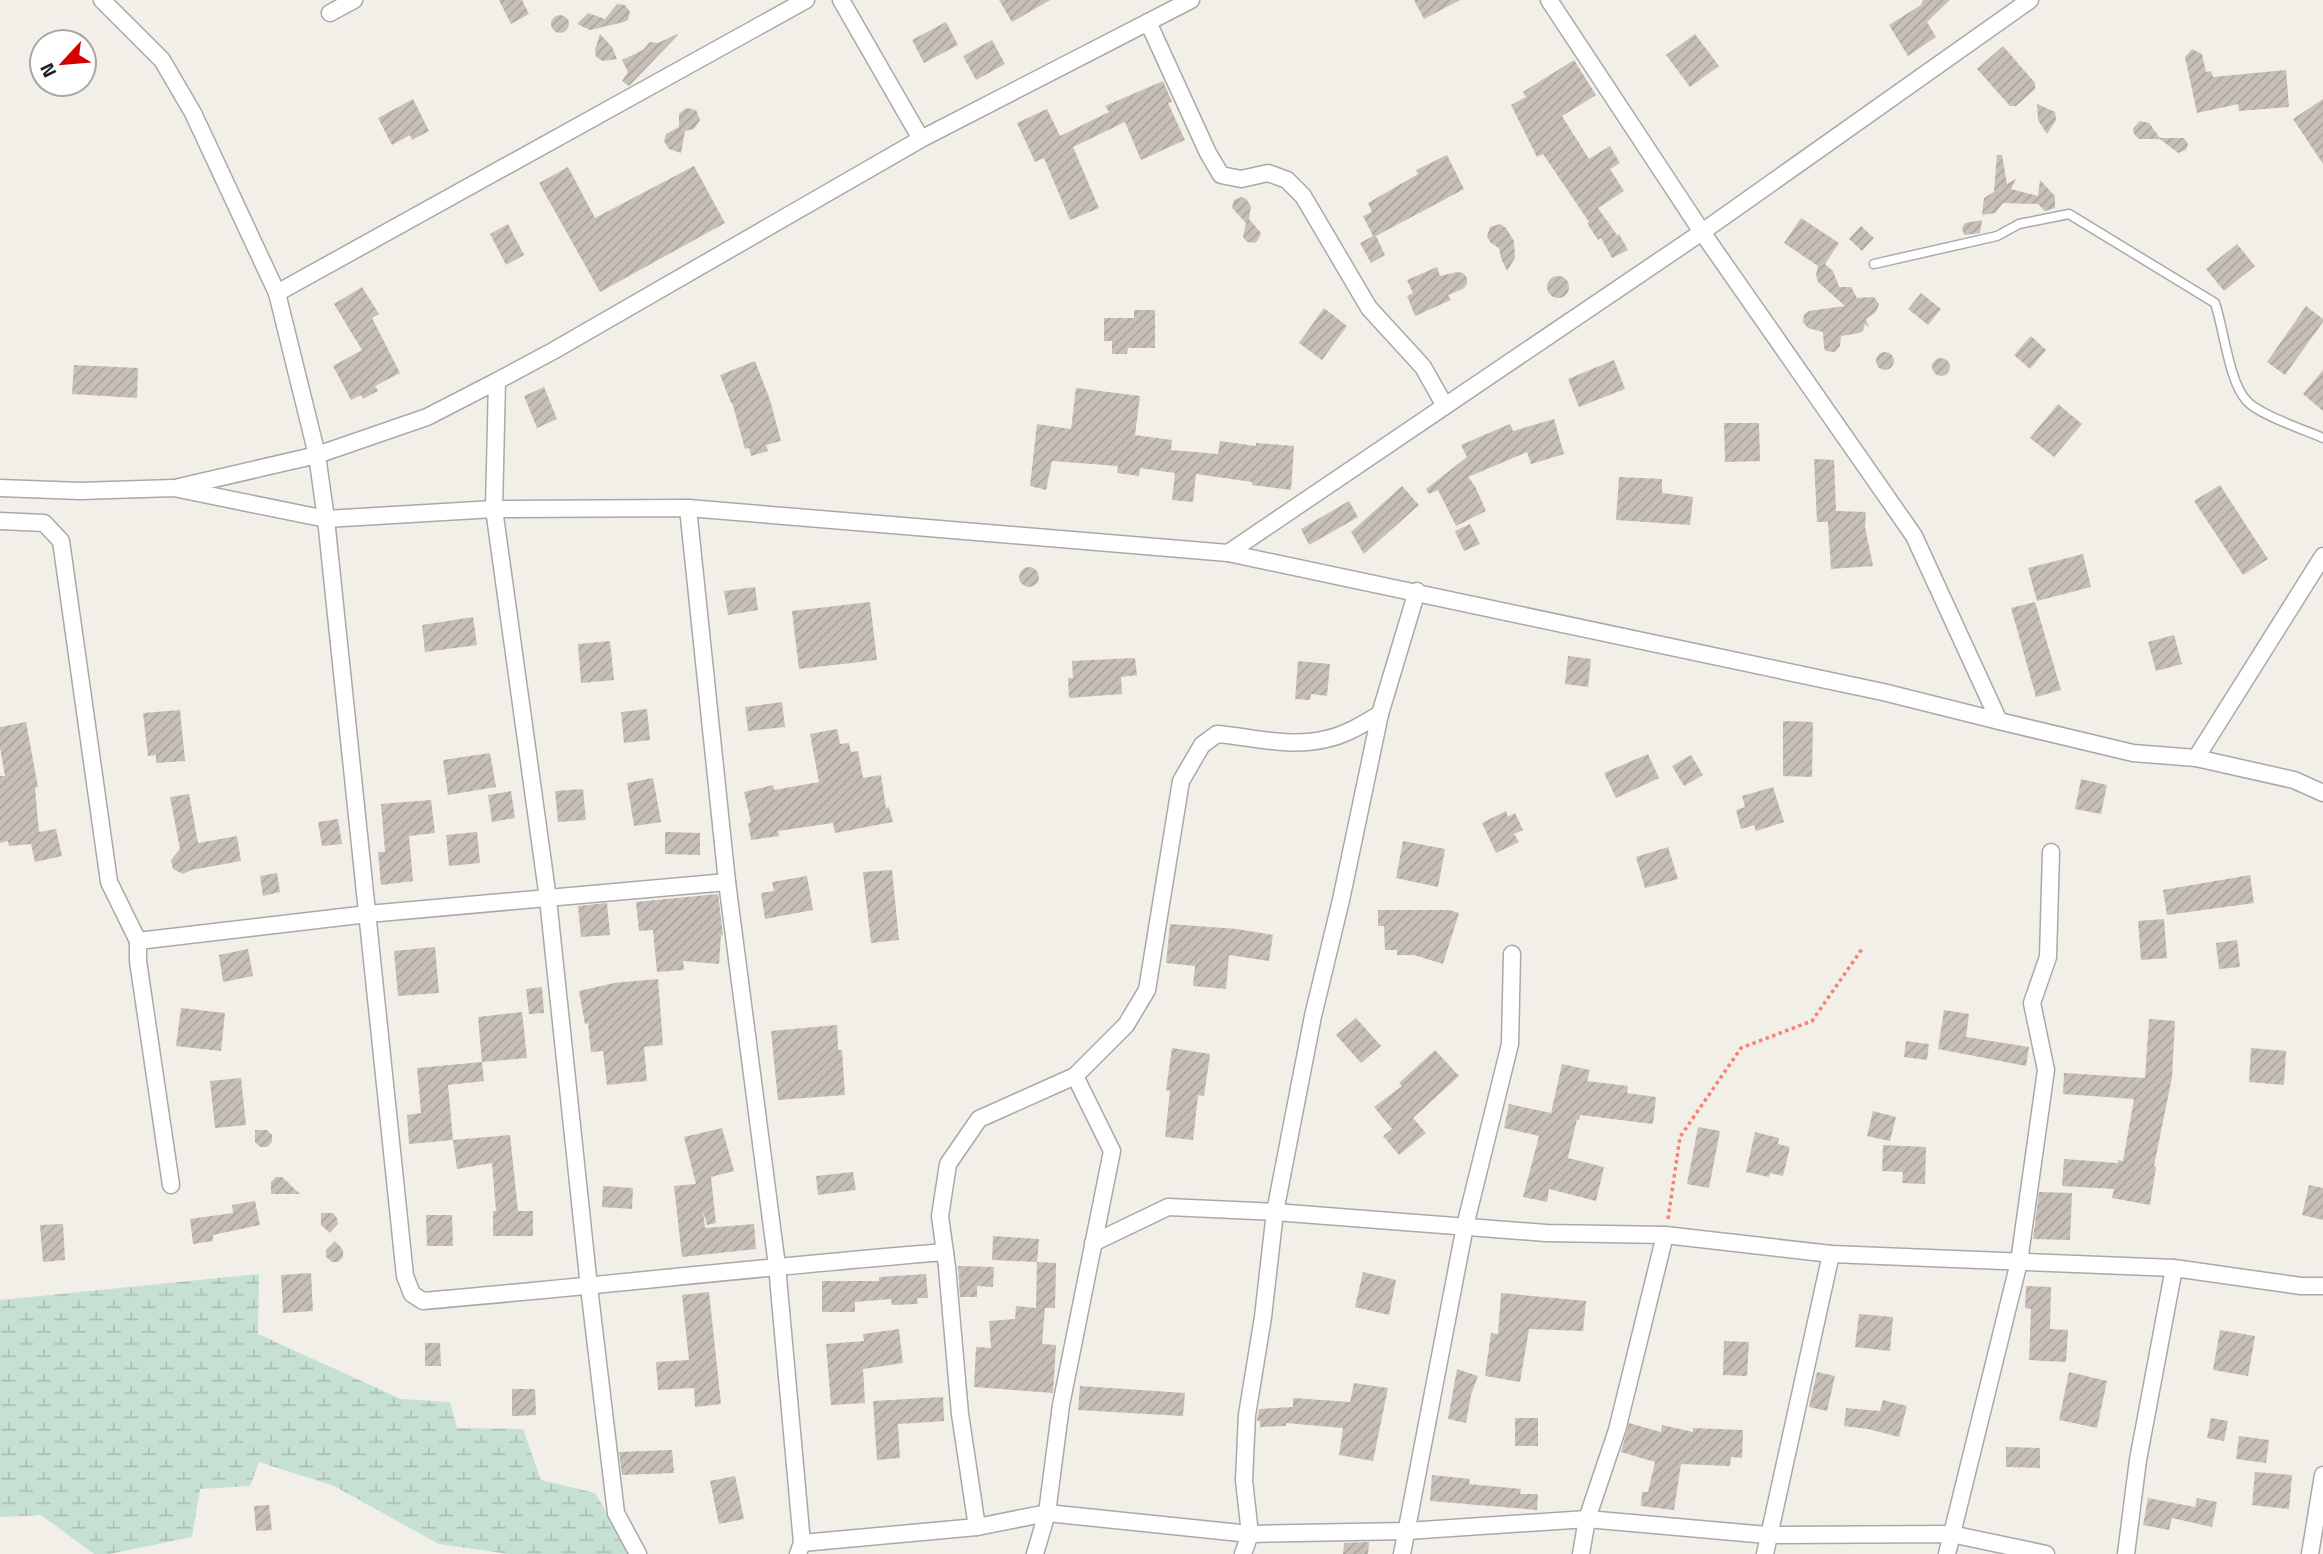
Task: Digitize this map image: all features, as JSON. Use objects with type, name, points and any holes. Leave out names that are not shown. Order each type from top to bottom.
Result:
[{"type":"street","points":[[102,0],[162,60],[193,113],[277,293],[317,455],[326,519],[405,1276],[412,1294],[423,1301],[945,1252]]},
{"type":"street","points":[[330,13],[354,0]]},
{"type":"street","points":[[277,293],[806,0]]},
{"type":"street","points":[[841,0],[921,139]]},
{"type":"street","points":[[0,488],[80,491],[174,488],[317,455],[427,417],[553,351],[921,139],[1191,0]]},
{"type":"street","points":[[1549,0],[1702,232],[1914,536],[1999,721]]},
{"type":"street","points":[[1228,552],[1702,232],[2030,0]]},
{"type":"street","points":[[1148,22],[1208,153],[1221,175],[1241,179],[1268,173],[1287,180],[1303,196],[1369,308],[1423,368],[1445,406]]},
{"type":"street","points":[[497,381],[494,509],[548,899],[616,1513],[638,1554]]},
{"type":"street","points":[[174,488],[326,519],[494,509],[688,508],[1228,552],[1870,689],[2133,752],[2196,758],[2294,780],[2323,793]]},
{"type":"street","points":[[688,508],[727,882],[777,1266],[800,1548],[977,1527],[1047,1513],[1250,1534],[1408,1531],[1587,1519],[1767,1535],[1951,1534],[2046,1554]]},
{"type":"street","points":[[0,521],[44,523],[61,541],[109,881],[138,941],[138,961],[171,1185]]},
{"type":"street","points":[[2196,758],[2323,556]]},
{"type":"street","points":[[1243,1554],[1250,1534],[1244,1480],[1247,1415],[1263,1317],[1275,1212],[1312,1016],[1341,900],[1380,714],[1417,591]]},
{"type":"street","points":[[977,1527],[960,1414],[940,1216],[948,1164],[979,1119],[1075,1076],[1126,1025],[1147,990],[1181,780],[1202,745],[1217,734],[1280,743],[1325,740],[1352,730],[1380,714]]},
{"type":"street","points":[[1947,1554],[2019,1262],[2046,1070],[2032,1003],[2048,957],[2050,852]]},
{"type":"street","points":[[138,941],[368,914],[727,882]]},
{"type":"street","points":[[1402,1554],[1465,1226],[1510,1044],[1511,954]]},
{"type":"street","points":[[1035,1554],[1047,1513],[1061,1405],[1112,1151],[1075,1076]]},
{"type":"street","points":[[1093,1242],[1168,1207],[1275,1212],[1546,1233],[1665,1235],[1831,1254],[2174,1268],[2301,1286],[2323,1286]]},
{"type":"street","points":[[1581,1554],[1587,1519],[1617,1430],[1665,1235]]},
{"type":"street","points":[[1765,1554],[1767,1535],[1831,1254]]},
{"type":"street","points":[[2126,1554],[2138,1460],[2174,1268]]},
{"type":"street","points":[[2310,1554],[2323,1475]]},
{"type":"lane","points":[[1874,264],[1997,236],[2019,224],[2069,214],[2215,303],[2236,386],[2246,402],[2256,409],[2323,438]]},
{"type":"path","points":[[1665,1235],[1680,1137],[1741,1048],[1812,1021],[1862,949]]},
{"type":"green space","points":[[259,1274],[258,1334],[401,1399],[450,1402],[457,1428],[523,1429],[541,1480],[595,1493],[631,1554],[509,1554],[439,1544],[334,1486],[259,1462],[250,1486],[200,1489],[192,1537],[109,1554],[94,1554],[41,1515],[0,1517],[0,1300]]},
{"type":"building","points":[[499,0],[522,0],[529,14],[511,24]]},
{"type":"building","points":[[999,0],[1050,0],[1012,22]]},
{"type":"building","points":[[1414,0],[1460,0],[1424,19]]},
{"type":"building","points":[[1923,0],[1950,0],[1927,22],[1936,37],[1908,56],[1889,25],[1921,5]]},
{"type":"building","points":[[617,4],[625,5],[630,12],[628,20],[590,30],[577,24],[588,13],[605,19]]},
{"type":"building","points":[[556,15],[564,15],[569,24],[567,31],[556,33],[551,28],[551,20]]},
{"type":"building","points":[[946,22],[958,45],[924,63],[912,40]]},
{"type":"building","points":[[600,34],[612,47],[617,59],[603,61],[596,57],[595,50]]},
{"type":"building","points":[[677,34],[629,86],[622,81],[628,72],[622,60],[643,50],[650,42],[658,43]]},
{"type":"building","points":[[1695,34],[1719,66],[1690,87],[1666,55]]},
{"type":"building","points":[[992,40],[1005,64],[976,80],[963,56]]},
{"type":"building","points":[[2003,46],[2035,83],[2035,89],[2016,106],[2010,106],[1977,69]]},
{"type":"building","points":[[2192,49],[2202,54],[2206,72],[2211,71],[2213,77],[2286,70],[2289,107],[2239,111],[2238,104],[2197,113],[2185,57]]},
{"type":"building","points":[[1574,60],[1596,95],[1562,116],[1589,159],[1610,146],[1620,163],[1610,169],[1624,191],[1598,208],[1628,250],[1612,258],[1543,154],[1537,157],[1511,105],[1526,97],[1523,92]]},
{"type":"building","points":[[1163,81],[1172,102],[1168,103],[1185,140],[1141,160],[1125,122],[1073,147],[1099,208],[1070,220],[1044,158],[1035,162],[1017,123],[1047,109],[1060,136],[1109,112],[1105,106]]},
{"type":"building","points":[[413,99],[429,131],[412,140],[410,135],[392,145],[378,118]]},
{"type":"building","points":[[2323,99],[2323,164],[2293,119]]},
{"type":"building","points":[[2037,104],[2055,112],[2056,120],[2047,134],[2038,120]]},
{"type":"building","points":[[686,108],[696,110],[700,120],[694,129],[685,131],[681,153],[669,149],[664,141],[666,134],[679,127],[679,114]]},
{"type":"building","points":[[2140,121],[2149,123],[2160,138],[2184,138],[2188,144],[2186,150],[2178,153],[2160,139],[2139,139],[2133,128]]},
{"type":"building","points":[[1447,155],[1464,189],[1376,236],[1385,255],[1371,263],[1360,243],[1373,236],[1363,216],[1372,212],[1368,203],[1418,174],[1416,170]]},
{"type":"building","points":[[1997,155],[2002,155],[2007,184],[2016,179],[2011,189],[2038,196],[2040,180],[2055,196],[2055,208],[2045,211],[2038,204],[2003,203],[1995,213],[1982,215],[1984,198],[1994,192]]},
{"type":"building","points":[[694,166],[725,223],[600,292],[539,183],[568,167],[595,218]]},
{"type":"building","points":[[1242,197],[1251,206],[1249,219],[1261,233],[1255,243],[1247,242],[1243,237],[1246,223],[1232,208],[1234,200]]},
{"type":"building","points":[[1801,218],[1839,243],[1825,264],[1833,271],[1839,287],[1851,287],[1857,298],[1874,297],[1879,304],[1876,312],[1866,319],[1869,327],[1865,324],[1863,331],[1859,333],[1841,336],[1840,346],[1835,352],[1826,351],[1824,348],[1823,332],[1808,328],[1803,322],[1804,315],[1809,311],[1845,306],[1818,282],[1818,266],[1784,243]]},
{"type":"building","points":[[1982,220],[1980,233],[1964,235],[1962,228],[1965,223]]},
{"type":"building","points":[[508,224],[524,255],[506,265],[490,234]]},
{"type":"building","points":[[1500,224],[1514,241],[1515,258],[1507,271],[1499,248],[1487,237],[1490,227]]},
{"type":"building","points":[[1861,226],[1874,238],[1862,251],[1849,239]]},
{"type":"building","points":[[2237,244],[2255,266],[2224,291],[2206,269]]},
{"type":"building","points":[[1437,267],[1440,276],[1463,273],[1467,284],[1463,289],[1448,295],[1451,300],[1415,316],[1407,296],[1413,293],[1407,280]]},
{"type":"building","points":[[1558,276],[1568,283],[1569,287],[1562,297],[1558,298],[1548,291],[1547,287],[1554,277]]},
{"type":"building","points":[[362,287],[379,314],[372,318],[400,373],[375,386],[378,391],[363,399],[361,395],[351,400],[333,366],[362,350],[334,304]]},
{"type":"building","points":[[1921,293],[1941,309],[1928,325],[1908,309]]},
{"type":"building","points":[[2306,306],[2323,319],[2323,322],[2285,375],[2267,362]]},
{"type":"building","points":[[1324,308],[1347,326],[1322,360],[1299,343]]},
{"type":"building","points":[[1134,310],[1155,310],[1155,348],[1128,348],[1127,354],[1112,354],[1112,341],[1104,341],[1104,318],[1134,318]]},
{"type":"building","points":[[2031,336],[2046,350],[2030,369],[2014,355]]},
{"type":"building","points":[[1881,352],[1889,352],[1894,361],[1892,368],[1881,370],[1876,365],[1876,357]]},
{"type":"building","points":[[1937,358],[1945,358],[1950,367],[1948,374],[1937,376],[1932,371],[1932,363]]},
{"type":"building","points":[[1614,360],[1625,389],[1579,407],[1568,379]]},
{"type":"building","points":[[755,361],[770,400],[781,441],[766,445],[768,451],[751,456],[749,448],[745,449],[732,402],[720,375]]},
{"type":"building","points":[[74,365],[138,368],[137,398],[72,394]]},
{"type":"building","points":[[2323,370],[2323,411],[2303,394]]},
{"type":"building","points":[[544,387],[557,419],[537,428],[524,396]]},
{"type":"building","points":[[1076,388],[1140,396],[1135,435],[1172,440],[1171,450],[1218,454],[1220,441],[1256,446],[1256,443],[1294,446],[1291,490],[1196,474],[1193,502],[1172,500],[1175,473],[1140,468],[1139,476],[1117,473],[1118,466],[1052,461],[1046,490],[1030,486],[1037,424],[1071,429]]},
{"type":"building","points":[[2058,404],[2082,424],[2054,457],[2030,438]]},
{"type":"building","points":[[1554,419],[1564,454],[1531,464],[1527,452],[1468,477],[1486,511],[1456,526],[1438,490],[1429,494],[1426,489],[1467,457],[1461,445],[1510,424],[1513,431]]},
{"type":"building","points":[[1724,423],[1759,423],[1760,461],[1725,462]]},
{"type":"building","points":[[1814,459],[1834,460],[1836,511],[1866,512],[1865,527],[1873,566],[1831,569],[1828,522],[1817,522]]},
{"type":"building","points":[[1619,477],[1662,479],[1662,493],[1693,497],[1690,525],[1616,520]]},
{"type":"building","points":[[2220,485],[2268,559],[2243,575],[2194,501]]},
{"type":"building","points":[[1402,486],[1419,505],[1364,554],[1351,532]]},
{"type":"building","points":[[1349,501],[1358,517],[1309,545],[1301,529]]},
{"type":"building","points":[[1470,524],[1480,544],[1464,551],[1455,531]]},
{"type":"building","points":[[2083,554],[2091,587],[2037,601],[2028,568]]},
{"type":"building","points":[[1029,567],[1036,570],[1039,577],[1036,584],[1029,587],[1022,584],[1019,577],[1022,570]]},
{"type":"building","points":[[755,587],[758,610],[728,615],[724,591]]},
{"type":"building","points":[[870,602],[877,660],[799,669],[792,611]]},
{"type":"building","points":[[2035,602],[2061,690],[2036,697],[2011,608]]},
{"type":"building","points":[[473,617],[477,645],[425,652],[422,625]]},
{"type":"building","points":[[2174,635],[2182,664],[2156,671],[2148,642]]},
{"type":"building","points":[[610,641],[614,680],[581,683],[578,644]]},
{"type":"building","points":[[1568,656],[1591,659],[1588,687],[1565,684]]},
{"type":"building","points":[[1135,658],[1137,675],[1121,677],[1122,694],[1069,698],[1068,678],[1073,678],[1072,661]]},
{"type":"building","points":[[1298,661],[1330,664],[1327,696],[1311,694],[1310,700],[1295,699]]},
{"type":"building","points":[[782,702],[785,727],[748,731],[745,707]]},
{"type":"building","points":[[647,709],[650,740],[624,743],[621,712]]},
{"type":"building","points":[[180,710],[185,761],[156,763],[156,755],[148,756],[143,713]]},
{"type":"building","points":[[1783,721],[1813,722],[1812,777],[1783,776]]},
{"type":"building","points":[[26,722],[38,787],[35,788],[39,832],[56,829],[62,856],[35,862],[31,844],[9,846],[8,841],[0,843],[0,776],[5,776],[0,727]]},
{"type":"building","points":[[837,729],[840,744],[849,743],[851,752],[858,751],[863,778],[881,775],[886,808],[889,807],[893,822],[835,833],[833,823],[778,831],[779,836],[751,840],[748,823],[751,822],[744,792],[773,785],[774,790],[819,782],[810,734]]},
{"type":"building","points":[[490,753],[496,787],[448,795],[443,760]]},
{"type":"building","points":[[1648,754],[1659,778],[1616,798],[1604,773]]},
{"type":"building","points":[[1691,755],[1703,775],[1684,786],[1672,766]]},
{"type":"building","points":[[653,778],[661,822],[634,826],[627,783]]},
{"type":"building","points":[[2081,779],[2107,785],[2101,814],[2075,809]]},
{"type":"building","points":[[1773,787],[1784,822],[1756,831],[1754,825],[1741,829],[1736,810],[1745,807],[1742,796]]},
{"type":"building","points":[[583,789],[586,820],[558,822],[555,791]]},
{"type":"building","points":[[511,791],[515,818],[492,822],[488,795]]},
{"type":"building","points":[[189,794],[198,843],[237,836],[241,861],[191,870],[183,874],[173,869],[171,860],[180,849],[170,797]]},
{"type":"building","points":[[431,800],[435,833],[409,836],[413,881],[381,885],[378,852],[385,852],[381,804]]},
{"type":"building","points":[[1506,811],[1508,817],[1515,813],[1523,830],[1514,834],[1519,842],[1496,853],[1482,823]]},
{"type":"building","points":[[338,819],[342,844],[322,846],[318,822]]},
{"type":"building","points":[[477,832],[480,863],[449,866],[446,835]]},
{"type":"building","points":[[665,832],[700,833],[700,855],[665,854]]},
{"type":"building","points":[[1403,841],[1445,849],[1438,887],[1396,878]]},
{"type":"building","points":[[1668,847],[1678,879],[1645,888],[1636,857]]},
{"type":"building","points":[[892,870],[899,940],[871,943],[863,872]]},
{"type":"building","points":[[277,873],[280,892],[263,896],[260,876]]},
{"type":"building","points":[[2250,875],[2254,903],[2167,915],[2163,890]]},
{"type":"building","points":[[807,876],[813,910],[765,919],[761,893],[774,891],[772,882]]},
{"type":"building","points":[[718,894],[723,935],[719,964],[683,961],[684,970],[657,972],[653,930],[639,931],[636,902]]},
{"type":"building","points":[[607,903],[610,935],[581,937],[578,906]]},
{"type":"building","points":[[1378,910],[1449,910],[1459,913],[1443,964],[1414,955],[1397,955],[1397,950],[1385,950],[1384,926],[1378,926]]},
{"type":"building","points":[[2164,919],[2167,958],[2141,960],[2138,921]]},
{"type":"building","points":[[1170,924],[1237,929],[1273,935],[1269,961],[1229,955],[1226,989],[1193,986],[1195,966],[1166,963]]},
{"type":"building","points":[[2237,940],[2240,967],[2219,969],[2216,943]]},
{"type":"building","points":[[435,947],[439,993],[398,996],[394,951]]},
{"type":"building","points":[[248,949],[253,976],[223,982],[219,955]]},
{"type":"building","points":[[658,979],[663,1045],[644,1047],[647,1081],[607,1085],[603,1051],[591,1052],[588,1023],[585,1024],[579,991],[614,983]]},
{"type":"building","points":[[542,987],[544,1013],[529,1014],[526,989]]},
{"type":"building","points":[[181,1008],[225,1013],[221,1051],[176,1046]]},
{"type":"building","points":[[1944,1010],[1969,1014],[1966,1037],[2029,1047],[2026,1066],[1938,1049]]},
{"type":"building","points":[[522,1012],[527,1058],[482,1062],[478,1017]]},
{"type":"building","points":[[1356,1018],[1381,1046],[1361,1063],[1336,1035]]},
{"type":"building","points":[[2149,1019],[2175,1021],[2172,1077],[2154,1166],[2150,1205],[2112,1198],[2114,1189],[2062,1186],[2064,1159],[2118,1163],[2118,1160],[2123,1161],[2134,1099],[2063,1094],[2064,1073],[2145,1078]]},
{"type":"building","points":[[837,1025],[838,1050],[842,1050],[845,1095],[778,1100],[771,1031]]},
{"type":"building","points":[[1906,1041],[1929,1044],[1927,1060],[1904,1057]]},
{"type":"building","points":[[1172,1048],[1210,1054],[1204,1096],[1198,1095],[1193,1140],[1165,1137],[1170,1091],[1166,1090]]},
{"type":"building","points":[[2251,1048],[2286,1051],[2284,1085],[2249,1082]]},
{"type":"building","points":[[1435,1050],[1459,1076],[1413,1118],[1426,1133],[1399,1155],[1383,1136],[1392,1129],[1374,1107],[1402,1086],[1399,1083]]},
{"type":"building","points":[[482,1062],[484,1081],[448,1085],[453,1140],[409,1144],[407,1115],[421,1113],[417,1068]]},
{"type":"building","points":[[1562,1064],[1590,1070],[1587,1081],[1628,1086],[1627,1093],[1656,1097],[1653,1124],[1580,1115],[1579,1120],[1577,1119],[1568,1158],[1604,1167],[1596,1201],[1549,1189],[1547,1202],[1523,1197],[1539,1136],[1504,1128],[1509,1104],[1551,1113]]},
{"type":"building","points":[[241,1078],[246,1125],[215,1128],[210,1081]]},
{"type":"building","points":[[1873,1111],[1896,1117],[1890,1141],[1867,1136]]},
{"type":"building","points":[[1698,1127],[1720,1131],[1709,1188],[1687,1184]]},
{"type":"building","points":[[722,1128],[734,1171],[711,1177],[716,1223],[707,1225],[703,1211],[705,1228],[754,1224],[756,1249],[682,1257],[674,1186],[696,1184],[684,1137]]},
{"type":"building","points":[[255,1130],[267,1130],[272,1135],[272,1142],[267,1147],[260,1147],[255,1142]]},
{"type":"building","points":[[1755,1132],[1779,1138],[1778,1144],[1790,1147],[1783,1176],[1770,1173],[1769,1177],[1746,1172]]},
{"type":"building","points":[[510,1135],[518,1211],[533,1211],[533,1236],[493,1236],[493,1211],[496,1211],[492,1163],[457,1169],[453,1140]]},
{"type":"building","points":[[1883,1145],[1926,1147],[1925,1184],[1902,1183],[1903,1172],[1882,1171]]},
{"type":"building","points":[[853,1172],[856,1190],[818,1195],[816,1176]]},
{"type":"building","points":[[276,1177],[282,1177],[300,1194],[271,1194],[271,1182]]},
{"type":"building","points":[[2309,1185],[2323,1188],[2323,1220],[2302,1215]]},
{"type":"building","points":[[603,1186],[633,1188],[632,1209],[602,1207]]},
{"type":"building","points":[[2039,1192],[2072,1193],[2070,1240],[2033,1239]]},
{"type":"building","points":[[255,1201],[260,1225],[213,1235],[213,1241],[193,1244],[190,1219],[233,1213],[232,1205]]},
{"type":"building","points":[[321,1213],[333,1213],[337,1218],[338,1224],[330,1233],[321,1225]]},
{"type":"building","points":[[426,1215],[452,1215],[453,1246],[427,1246]]},
{"type":"building","points":[[63,1224],[65,1260],[43,1262],[40,1225]]},
{"type":"building","points":[[993,1236],[1039,1239],[1037,1262],[992,1260]]},
{"type":"building","points":[[335,1241],[343,1250],[343,1257],[338,1262],[332,1262],[326,1257],[326,1250]]},
{"type":"building","points":[[1037,1262],[1056,1263],[1055,1308],[1045,1308],[1042,1344],[1056,1345],[1053,1393],[974,1387],[976,1347],[991,1348],[989,1321],[1015,1319],[1016,1306],[1036,1308]]},
{"type":"building","points":[[958,1266],[994,1267],[993,1287],[977,1286],[977,1297],[960,1297]]},
{"type":"building","points":[[1363,1272],[1396,1280],[1389,1315],[1355,1307]]},
{"type":"building","points":[[311,1273],[313,1311],[283,1313],[281,1275]]},
{"type":"building","points":[[926,1274],[928,1298],[917,1298],[918,1304],[892,1305],[891,1299],[855,1302],[855,1312],[822,1312],[822,1281],[879,1281],[879,1277]]},
{"type":"building","points":[[2026,1286],[2051,1287],[2050,1329],[2068,1330],[2066,1362],[2029,1360],[2031,1309],[2025,1308]]},
{"type":"building","points":[[709,1292],[721,1404],[695,1407],[694,1388],[658,1390],[656,1362],[689,1360],[682,1295]]},
{"type":"building","points":[[1501,1293],[1586,1301],[1583,1331],[1529,1329],[1520,1382],[1485,1376],[1491,1333],[1498,1334]]},
{"type":"building","points":[[1859,1314],[1893,1317],[1890,1351],[1855,1347]]},
{"type":"building","points":[[899,1329],[903,1363],[863,1369],[865,1403],[831,1405],[826,1344],[864,1341],[863,1334]]},
{"type":"building","points":[[2220,1330],[2255,1336],[2248,1376],[2213,1370]]},
{"type":"building","points":[[1724,1341],[1749,1342],[1747,1376],[1723,1375]]},
{"type":"building","points":[[425,1343],[440,1343],[441,1366],[425,1366]]},
{"type":"building","points":[[1457,1369],[1478,1376],[1466,1423],[1448,1419]]},
{"type":"building","points":[[1817,1372],[1835,1376],[1827,1411],[1809,1407]]},
{"type":"building","points":[[2069,1372],[2107,1381],[2097,1428],[2059,1420]]},
{"type":"building","points":[[1354,1383],[1388,1388],[1373,1461],[1339,1455],[1343,1428],[1286,1423],[1286,1426],[1260,1427],[1260,1421],[1257,1421],[1259,1409],[1293,1407],[1293,1398],[1350,1402]]},
{"type":"building","points":[[1080,1386],[1185,1393],[1183,1416],[1078,1410]]},
{"type":"building","points":[[512,1389],[535,1389],[536,1415],[512,1416]]},
{"type":"building","points":[[943,1397],[944,1421],[898,1424],[900,1458],[877,1460],[873,1401]]},
{"type":"building","points":[[1883,1400],[1907,1406],[1899,1437],[1844,1426],[1846,1408],[1880,1411]]},
{"type":"building","points":[[1515,1418],[1538,1418],[1538,1446],[1515,1446]]},
{"type":"building","points":[[2211,1418],[2228,1421],[2224,1441],[2207,1438]]},
{"type":"building","points":[[1629,1423],[1661,1432],[1662,1425],[1693,1432],[1693,1428],[1743,1430],[1742,1458],[1731,1457],[1730,1466],[1681,1464],[1674,1510],[1641,1506],[1642,1492],[1648,1492],[1655,1462],[1621,1452]]},
{"type":"building","points":[[2239,1436],[2269,1440],[2266,1463],[2236,1459]]},
{"type":"building","points":[[2006,1447],[2040,1448],[2040,1468],[2006,1467]]},
{"type":"building","points":[[672,1450],[674,1473],[622,1475],[619,1452]]},
{"type":"building","points":[[2255,1472],[2292,1475],[2289,1509],[2252,1505]]},
{"type":"building","points":[[1432,1475],[1470,1479],[1469,1484],[1521,1489],[1520,1494],[1538,1494],[1537,1510],[1430,1501]]},
{"type":"building","points":[[735,1476],[744,1519],[719,1524],[710,1481]]},
{"type":"building","points":[[2148,1498],[2195,1507],[2197,1498],[2217,1502],[2212,1527],[2172,1518],[2169,1530],[2143,1525]]},
{"type":"building","points":[[269,1505],[272,1530],[256,1531],[254,1506]]},
{"type":"building","points":[[1369,1542],[1368,1554],[1343,1554],[1344,1543]]}]
